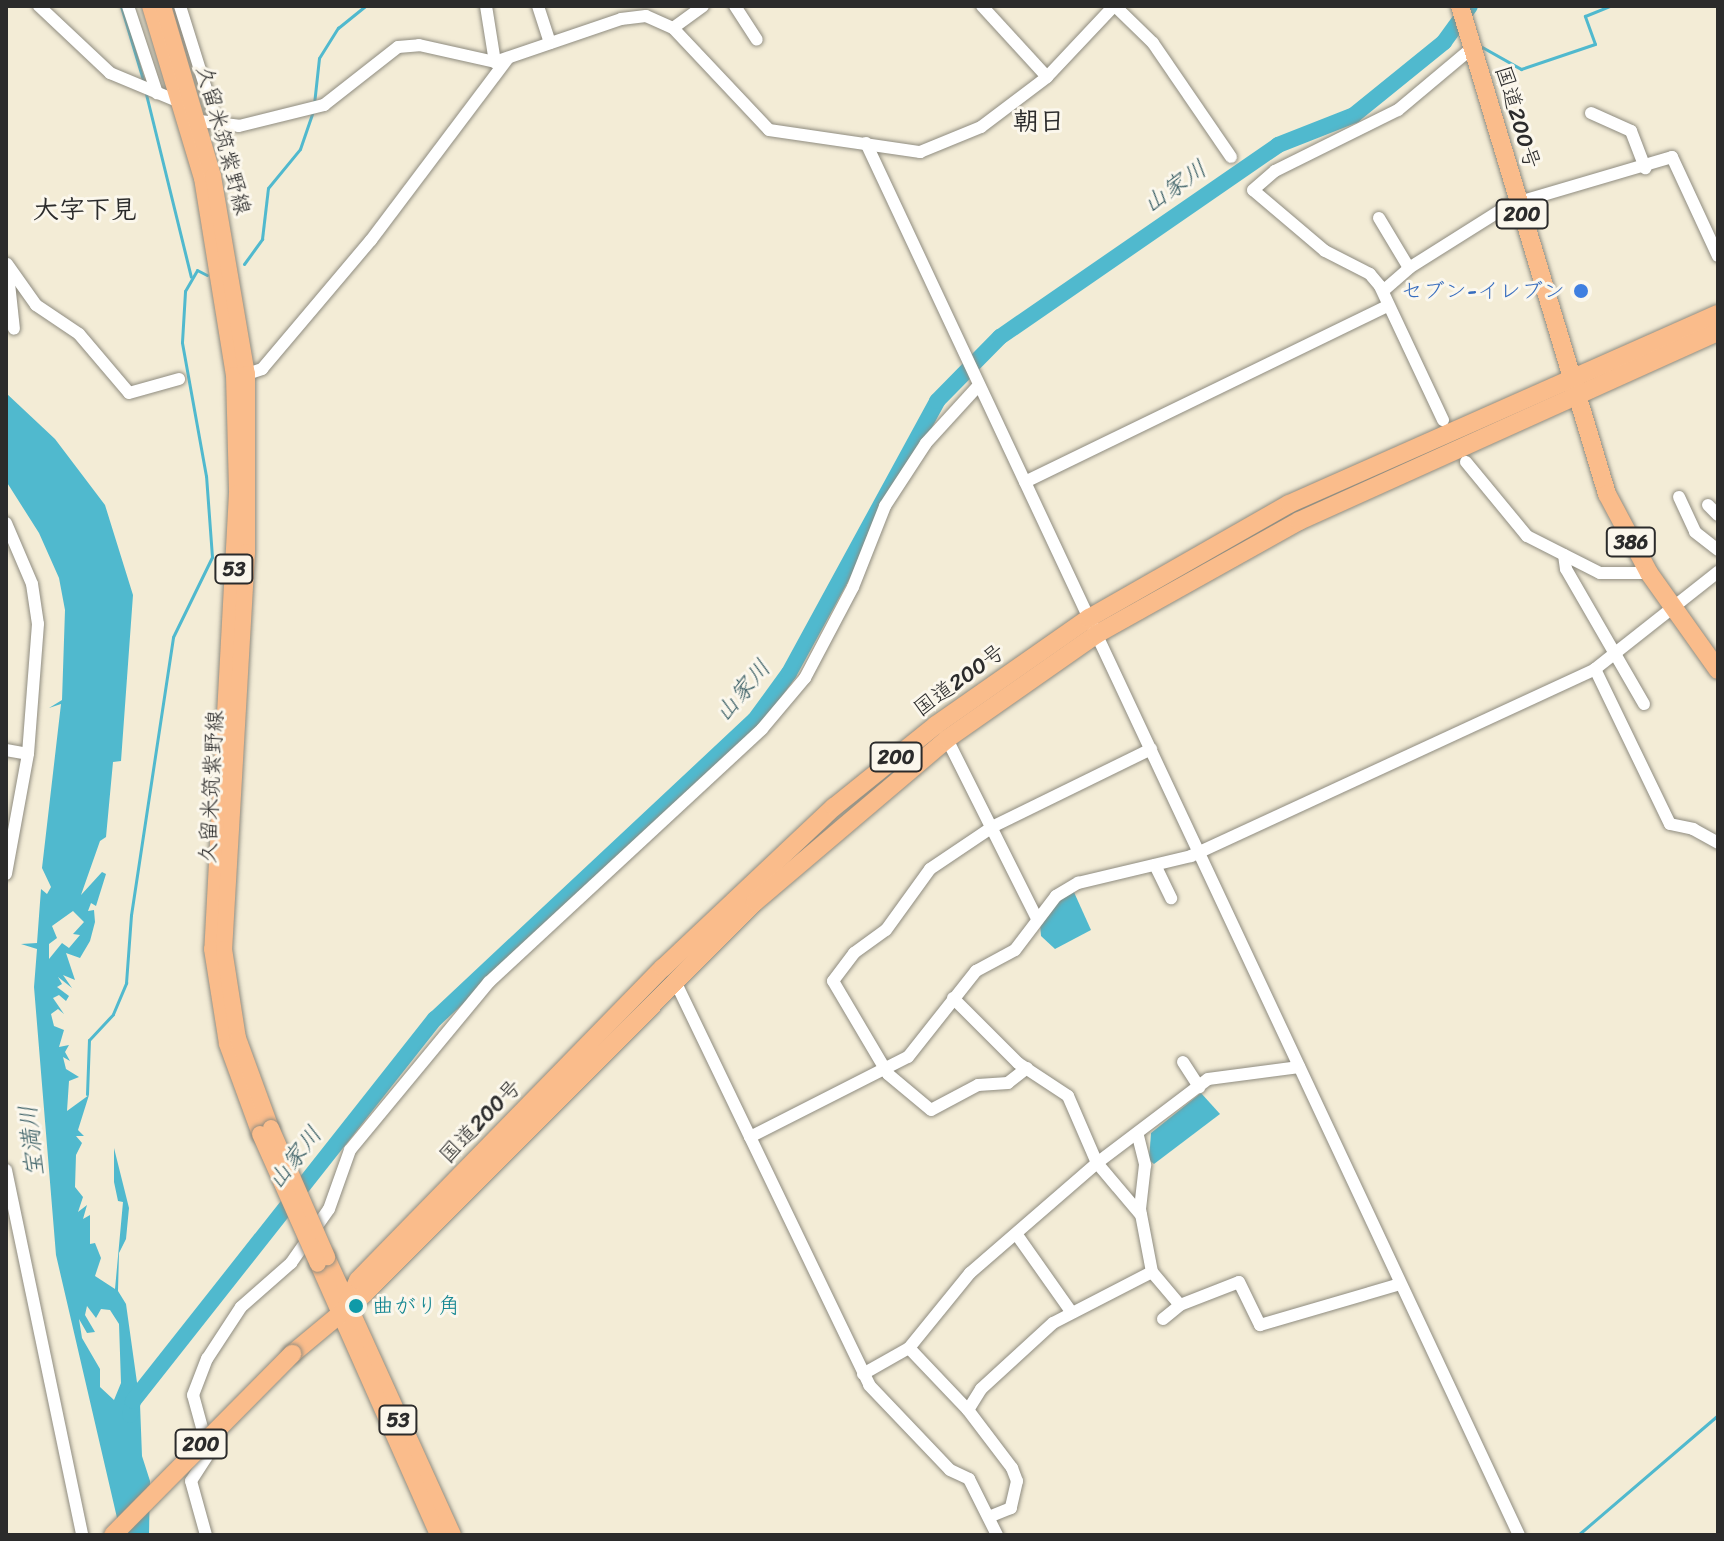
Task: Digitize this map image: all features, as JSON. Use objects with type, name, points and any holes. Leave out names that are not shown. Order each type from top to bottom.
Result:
[{"type":"highway","name":"国道200号","points":[[1460,6],[1577,398]]},
{"type":"highway","name":"200","points":[[1572,379],[1718,314]]},
{"type":"highway","name":"国道200号","points":[[113,1535],[292,1354],[341,1308],[364,1294],[675,981],[842,823],[1093,626],[1299,521],[1718,332]]},
{"type":"highway","name":"国道200号","points":[[341,1308],[358,1280],[744,890],[834,807],[936,725],[1289,504],[1572,379]]},
{"type":"highway","name":"386","points":[[1577,398],[1607,494],[1649,573],[1718,670]]},
{"type":"main road","name":"久留米筑紫野線","points":[[150,6],[182,103],[227,311],[236,414],[236,534],[212,949],[227,1044],[438,1535]]},
{"type":"main road","name":"久留米筑紫野線","points":[[163,6],[209,122],[247,374],[247,552],[224,949],[238,1038],[266,1131]]},
{"type":"main road","name":"久留米筑紫野線","points":[[341,1308],[453,1535]]},
{"type":"street","points":[[39,6],[99,65],[182,103]]},
{"type":"street","points":[[128,6],[157,93]]},
{"type":"street","points":[[180,6],[209,122],[239,126],[324,105],[398,47],[419,45],[502,60],[633,17],[646,16],[673,28],[757,123],[783,134],[920,152],[945,146],[981,127],[1047,77],[1114,6],[1153,43],[1231,157]]},
{"type":"street","points":[[486,6],[502,60]]},
{"type":"street","points":[[538,6],[550,43]]},
{"type":"street","points":[[673,28],[703,6]]},
{"type":"street","points":[[735,6],[757,40]]},
{"type":"street","points":[[982,6],[1047,77]]},
{"type":"street","points":[[1443,420],[1387,306],[1383,291],[1370,274],[1325,251],[1253,190],[1275,171],[1398,110],[1472,48]]},
{"type":"street","points":[[247,374],[262,369],[371,240],[502,60]]},
{"type":"street","points":[[1591,113],[1631,131],[1645,168]]},
{"type":"street","points":[[866,143],[1519,1535]]},
{"type":"street","points":[[1383,291],[1409,268],[1519,201],[1645,168],[1672,157],[1718,256]]},
{"type":"street","points":[[1379,218],[1409,268]]},
{"type":"street","points":[[6,263],[14,329],[6,323]]},
{"type":"street","points":[[6,263],[36,305],[79,334],[129,393],[179,379]]},
{"type":"street","points":[[1025,482],[1387,306]]},
{"type":"street","points":[[206,1535],[191,1481],[207,1461],[209,1453],[193,1395],[197,1379],[241,1307],[291,1263],[329,1209],[350,1150],[489,982],[762,729],[805,678],[853,587],[885,506],[926,443],[978,386]]},
{"type":"street","points":[[1466,462],[1512,523],[1564,555],[1600,573],[1649,573]]},
{"type":"street","points":[[1679,497],[1695,532],[1718,550]]},
{"type":"street","points":[[1708,505],[1718,515]]},
{"type":"street","points":[[6,523],[32,584],[38,624],[28,754],[6,874]]},
{"type":"street","points":[[1564,555],[1566,569],[1644,704]]},
{"type":"street","points":[[750,1137],[908,1057],[976,971],[1028,938],[1036,917],[1078,883],[1198,852],[1595,669],[1718,572]]},
{"type":"street","points":[[1595,669],[1670,824],[1693,829],[1718,843]]},
{"type":"street","points":[[947,739],[994,826],[1023,900],[1036,917]]},
{"type":"street","points":[[1027,1068],[1008,1083],[978,1085],[931,1110],[885,1069],[833,981],[854,953],[886,930],[930,869],[994,826],[1151,749]]},
{"type":"street","points":[[6,750],[28,754]]},
{"type":"street","points":[[1155,865],[1171,898]]},
{"type":"street","points":[[675,981],[863,1374],[897,1418],[950,1470],[969,1479],[997,1535]]},
{"type":"street","points":[[953,998],[1027,1068],[1068,1096],[1097,1163],[1141,1215]]},
{"type":"street","points":[[1183,1062],[1199,1087]]},
{"type":"street","points":[[863,1374],[909,1348],[970,1273],[1097,1163],[1138,1136],[1208,1079],[1299,1067]]},
{"type":"street","points":[[1138,1136],[1145,1165],[1141,1215],[1152,1272],[1180,1305]]},
{"type":"street","points":[[6,1170],[82,1535]]},
{"type":"street","points":[[1017,1235],[1072,1313]]},
{"type":"street","points":[[968,1410],[981,1389],[1032,1339],[1072,1313],[1152,1272]]},
{"type":"street","points":[[1163,1319],[1180,1305],[1239,1282],[1260,1325],[1400,1284]]},
{"type":"street","points":[[909,1348],[968,1410],[1017,1481],[1011,1508],[989,1517]]},
{"type":"street","points":[[207,1461],[218,1471]]},
{"type":"water","points":[[6,393],[55,439],[105,505],[133,595],[121,761],[113,762],[106,837],[100,841],[81,895],[102,872],[106,874],[96,906],[91,903],[88,911],[94,910],[95,922],[90,941],[80,958],[66,953],[75,980],[63,975],[72,988],[58,977],[62,984],[57,987],[69,996],[66,1001],[59,995],[53,998],[64,1014],[58,1009],[51,1014],[54,1026],[64,1030],[59,1047],[69,1045],[65,1052],[70,1061],[63,1057],[66,1069],[79,1077],[69,1081],[67,1111],[89,1095],[78,1130],[84,1136],[76,1136],[82,1143],[76,1155],[75,1187],[83,1197],[78,1212],[87,1205],[83,1219],[90,1215],[90,1244],[95,1243],[101,1258],[95,1276],[115,1289],[123,1202],[118,1201],[114,1182],[114,1148],[129,1208],[126,1239],[119,1253],[118,1291],[126,1304],[140,1404],[142,1456],[150,1481],[149,1535],[121,1535],[56,1255],[34,987],[37,949],[21,944],[37,943],[41,889],[47,894],[51,887],[42,868],[61,704],[49,708],[62,700],[65,610],[59,578],[39,533],[6,481]],"holes":[[[73,911],[84,922],[73,934],[80,935],[69,948],[62,943],[49,959],[49,944],[57,938],[52,926]],[[87,1306],[96,1318],[101,1309],[110,1310],[119,1324],[121,1383],[114,1400],[100,1387],[100,1369],[82,1338],[79,1319],[87,1333],[95,1332],[85,1315]]]},
{"type":"water","points":[[1073,890],[1091,930],[1055,949],[1041,936],[1040,924],[1048,909]]},
{"type":"water","points":[[1201,1093],[1220,1114],[1154,1164],[1149,1160],[1151,1133]]},
{"type":"waterway","points":[[121,6],[144,83]]},
{"type":"waterway","points":[[314,104],[319,58],[338,28],[365,6]]},
{"type":"waterway","name":"山家川","points":[[130,1415],[133,1401],[435,1019],[754,721],[789,673],[937,401],[1000,337],[1278,145],[1354,115],[1444,42],[1470,6]]},
{"type":"waterway","points":[[1482,47],[1521,69],[1595,44],[1585,16],[1610,6]]},
{"type":"waterway","points":[[1453,31],[1461,35]]},
{"type":"waterway","points":[[146,94],[191,277]]},
{"type":"waterway","points":[[244,264],[262,239],[268,188],[300,149],[313,111]]},
{"type":"waterway","points":[[87,1094],[89,1040],[113,1014],[126,983],[131,915],[173,637],[212,557],[206,476],[182,342],[185,291],[197,270],[207,275]]},
{"type":"waterway","points":[[1578,1535],[1718,1415]]},
{"type":"place","name":"セブン-イレブン","points":[[1581,291]]},
{"type":"place","name":"曲がり角","points":[[356,1306]]},
{"type":"district","name":"朝日","points":[[1039,122]]},
{"type":"district","name":"大字下見","points":[[85,210]]},
{"type":"water label","name":"宝満川","points":[[32,1141]]}]
